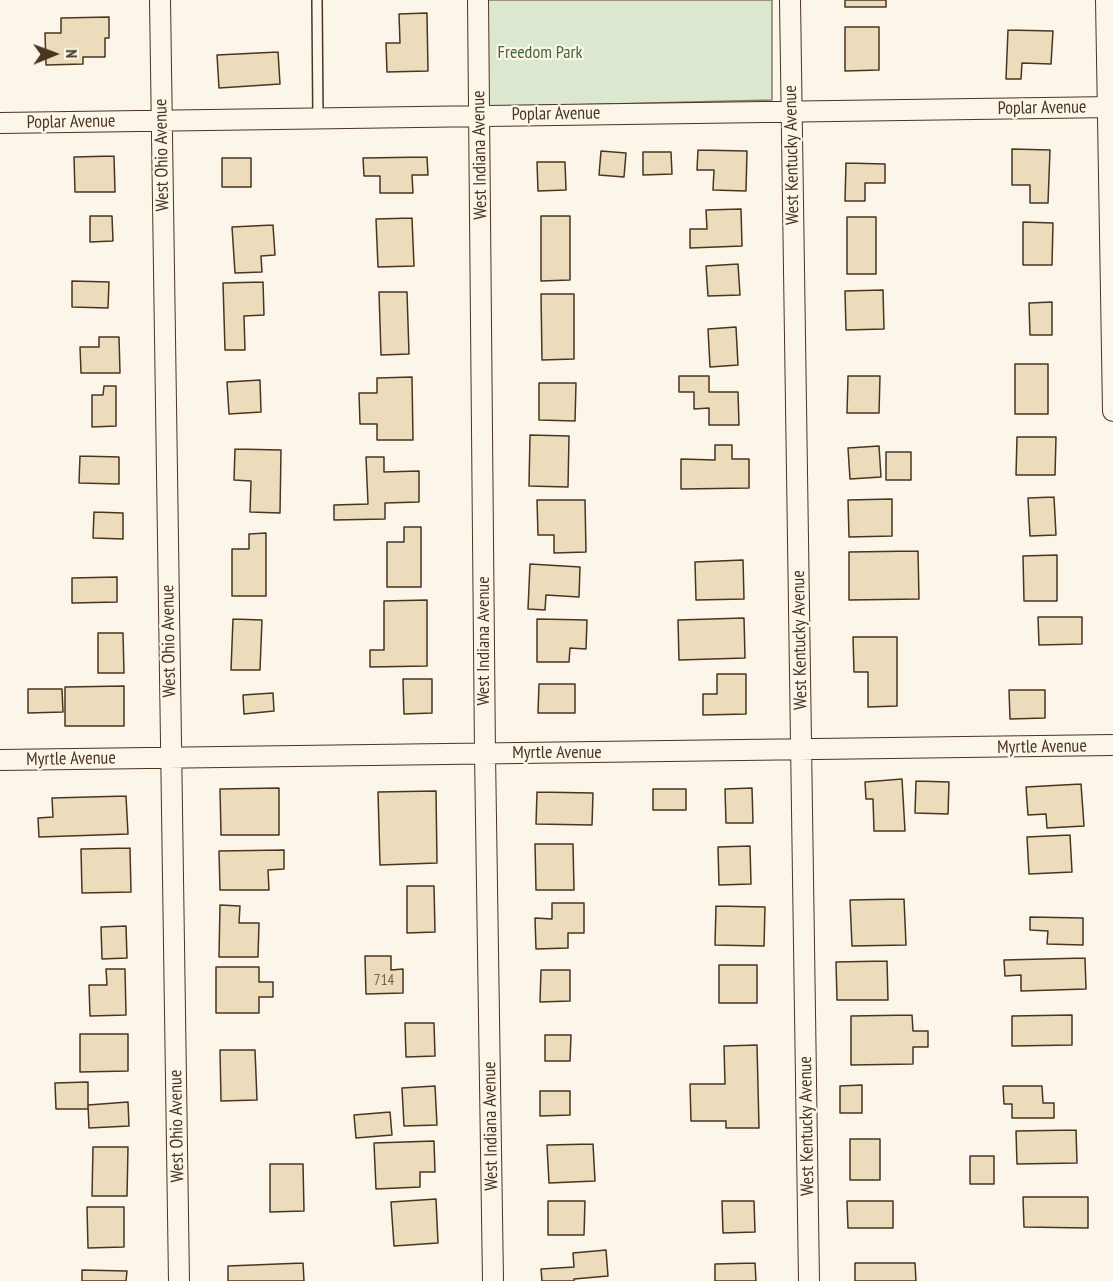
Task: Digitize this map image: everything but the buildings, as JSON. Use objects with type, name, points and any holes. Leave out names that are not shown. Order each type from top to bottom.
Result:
[{"type":"street","name":"West Ohio Avenue","points":[[160,0],[179,1281]]},
{"type":"street","name":"West Indiana Avenue","points":[[478,0],[485,753],[493,1281]]},
{"type":"street","name":"West Kentucky Avenue","points":[[790,0],[809,1281]]},
{"type":"street","points":[[1106,0],[1110,107],[1113,411]]},
{"type":"street","name":"Poplar Avenue","points":[[0,123],[1110,107]]},
{"type":"street","name":"Myrtle Avenue","points":[[0,760],[802,751],[1113,745]]},
{"type":"lane","points":[[316,0],[318,118]]},
{"type":"green space","name":"Freedom Park","points":[[485,0],[772,0],[772,100],[487,107]]}]
